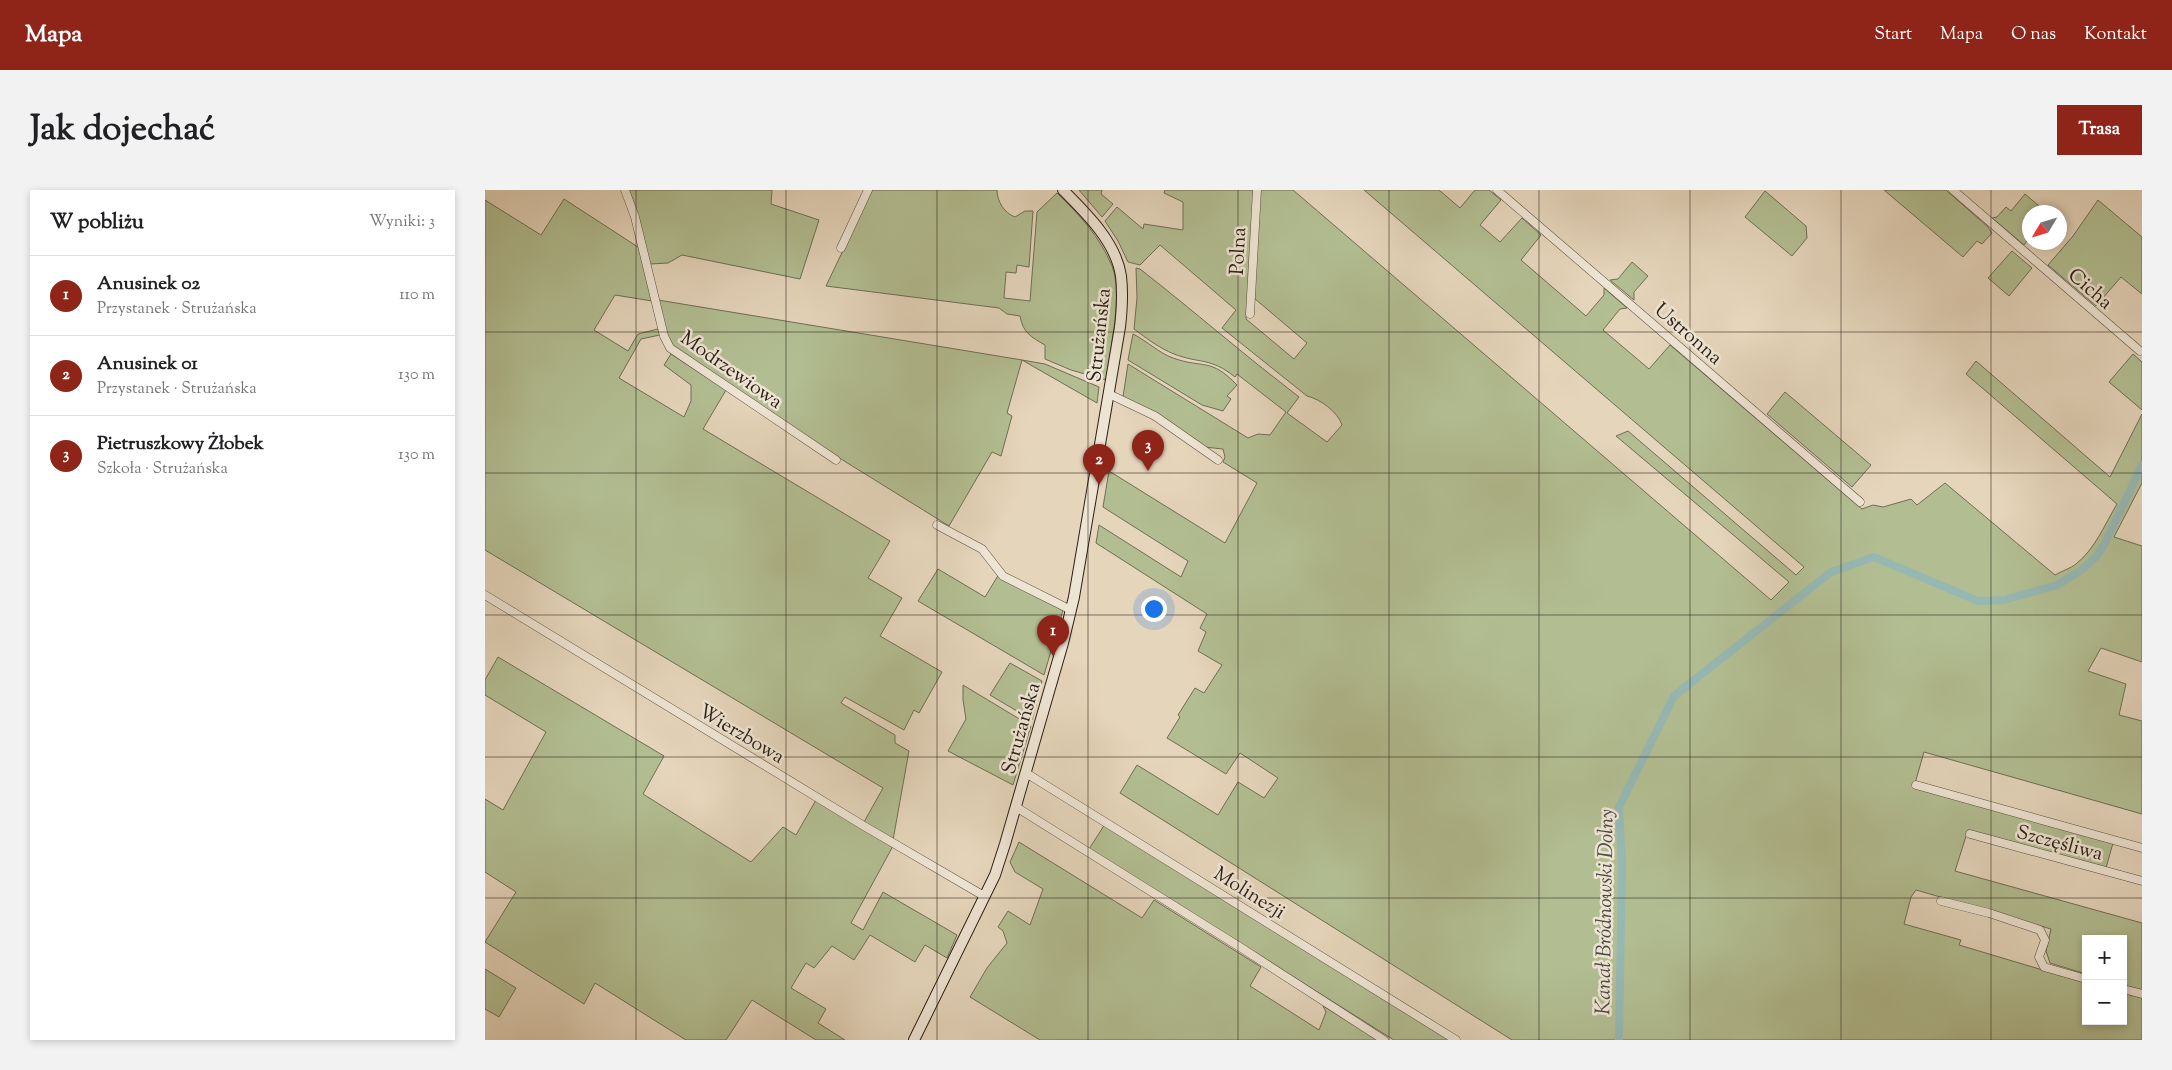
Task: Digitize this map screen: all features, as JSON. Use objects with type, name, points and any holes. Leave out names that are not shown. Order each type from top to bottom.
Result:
[{"type":"main road","name":"Strużańska","points":[[914,1040],[995,874],[1026,773],[1071,610],[1121,327],[1123,301],[1121,275],[1113,254],[1102,234],[1063,190]]},
{"type":"street","name":"Modrzewiowa","points":[[625,190],[635,217],[664,336],[669,348],[836,460]]},
{"type":"street","points":[[841,248],[868,190]]},
{"type":"street","name":"Polna","points":[[1250,314],[1257,190]]},
{"type":"street","name":"Ustronna","points":[[1497,190],[1860,502]]},
{"type":"street","name":"Cicha","points":[[1953,190],[2140,351]]},
{"type":"street","points":[[1109,394],[1155,416],[1218,460]]},
{"type":"street","points":[[937,525],[982,549],[1003,576],[1071,610]]},
{"type":"street","name":"Wierzbowa","points":[[485,595],[864,826],[984,896]]},
{"type":"street","name":"Molinezji","points":[[1026,773],[1456,1040]]},
{"type":"street","points":[[1916,785],[2142,848]]},
{"type":"street","points":[[1016,807],[1384,1040]]},
{"type":"street","name":"Szczęśliwa","points":[[1970,834],[2142,881]]},
{"type":"street","points":[[1941,902],[1989,914],[2040,930],[2045,940],[2039,957],[2044,967],[2082,978]]},
{"type":"street","points":[[2127,990],[2142,994]]},
{"type":"green space","points":[[629,190],[772,190],[771,204],[819,220],[800,279],[682,255],[668,263],[650,264],[638,215]]},
{"type":"green space","points":[[872,190],[997,190],[1002,206],[1011,215],[1015,217],[1025,211],[1033,211],[1029,267],[1017,265],[1016,273],[1006,272],[1004,298],[1030,301],[1037,212],[1057,193],[1088,226],[1112,266],[1115,278],[1116,306],[1106,380],[1071,370],[1045,359],[1045,345],[1028,334],[1023,327],[1020,316],[1007,314],[999,308],[826,286]]},
{"type":"green space","points":[[1079,190],[1102,190],[1101,194],[1113,204],[1102,217]]},
{"type":"green space","points":[[1165,190],[1255,190],[1246,319],[1294,359],[1307,343],[1254,298],[1258,190],[1293,190],[1771,600],[1789,582],[1616,436],[1628,431],[1796,575],[1804,567],[1364,190],[1439,190],[1460,208],[1475,190],[1489,190],[1501,200],[1480,225],[1500,242],[1522,218],[1541,235],[1521,260],[1586,316],[1604,295],[1604,288],[1627,308],[1620,309],[1603,330],[1649,369],[1670,345],[1862,509],[1873,505],[1883,507],[1911,499],[1917,505],[1945,483],[2055,575],[2083,558],[2099,536],[2117,504],[1966,374],[1976,361],[2110,477],[2142,414],[2142,483],[2114,537],[2142,546],[2142,662],[2101,648],[2088,671],[2126,684],[2119,715],[2142,721],[2142,814],[1924,752],[1914,787],[2113,843],[2106,868],[1968,830],[1955,871],[2142,923],[2142,990],[2127,986],[2127,935],[2082,935],[2082,973],[2050,963],[2046,951],[2051,929],[1916,890],[1911,897],[1904,924],[1961,940],[1959,945],[2082,982],[2082,1025],[2127,1025],[2127,994],[2142,998],[2142,1040],[1512,1040],[1120,793],[1137,765],[1218,815],[1238,782],[1264,798],[1278,778],[1240,753],[1226,774],[1167,738],[1180,717],[1178,715],[1195,688],[1204,693],[1222,665],[1198,651],[1206,632],[1200,628],[1207,614],[1096,543],[1099,525],[1181,577],[1188,561],[1103,507],[1109,471],[1225,543],[1257,483],[1223,462],[1225,457],[1223,449],[1204,447],[1123,397],[1128,364],[1248,438],[1258,434],[1270,435],[1286,412],[1237,374],[1235,377],[1219,366],[1174,354],[1158,346],[1134,329],[1137,298],[1136,268],[1140,269],[1299,397],[1287,413],[1327,442],[1342,425],[1337,415],[1328,407],[1307,396],[1222,328],[1236,310],[1160,245],[1140,265],[1128,262],[1118,241],[1105,221],[1117,207],[1143,229],[1144,224],[1183,230],[1183,202],[1164,193]]},
{"type":"green space","points":[[1884,190],[1946,190],[1988,227],[1992,233],[1982,244],[1977,241],[1963,257]]},
{"type":"green space","points":[[1765,191],[1806,226],[1807,238],[1792,256],[1745,217]]},
{"type":"green space","points":[[2025,194],[2038,205],[2022,205],[2022,243],[1992,218],[1997,217],[2006,207],[2011,211]]},
{"type":"green space","points":[[564,199],[641,249],[652,301],[615,295],[594,330],[628,351],[638,334],[658,329],[660,335],[641,339],[619,378],[684,417],[691,401],[691,385],[664,365],[671,354],[726,390],[703,429],[890,541],[868,578],[902,598],[880,636],[942,672],[919,713],[914,710],[904,730],[845,697],[841,703],[895,735],[895,743],[909,751],[893,840],[864,822],[883,788],[485,550],[485,200],[541,235]]},
{"type":"green space","points":[[2098,200],[2142,237],[2142,294],[2121,277],[2096,306],[2048,265],[2061,250],[2067,250],[2067,243]]},
{"type":"green space","points":[[2012,251],[2032,268],[2009,296],[1988,278]]},
{"type":"green space","points":[[1632,262],[1648,276],[1634,292],[1634,300],[1610,280],[1618,279]]},
{"type":"green space","points":[[658,300],[1022,360],[1007,413],[1012,416],[1001,456],[992,452],[949,526],[841,459],[669,344]]},
{"type":"green space","points":[[1133,334],[1168,356],[1213,367],[1228,376],[1237,385],[1227,396],[1231,399],[1223,411],[1202,405],[1128,360]]},
{"type":"green space","points":[[2133,354],[2142,362],[2142,410],[2109,382]]},
{"type":"green space","points":[[1022,360],[1045,364],[1099,387],[1097,403]]},
{"type":"green space","points":[[1785,392],[1871,465],[1852,487],[1767,414]]},
{"type":"green space","points":[[938,569],[985,597],[999,574],[1063,610],[1044,675],[918,601]]},
{"type":"green space","points":[[498,657],[664,756],[643,794],[751,862],[783,827],[796,835],[816,800],[893,846],[851,923],[863,930],[883,892],[957,935],[947,958],[925,945],[915,962],[870,935],[854,960],[832,946],[814,968],[806,963],[791,988],[826,1009],[818,1023],[845,1040],[816,1040],[752,1000],[726,1040],[686,1040],[595,983],[584,1004],[485,942],[516,892],[485,872],[485,799],[503,810],[546,732],[485,695],[485,680]]},
{"type":"green space","points":[[1010,663],[1042,681],[1032,720],[990,695]]},
{"type":"green space","points":[[963,685],[1031,726],[1013,785],[948,751],[966,719]]},
{"type":"green space","points":[[1105,824],[1451,1040],[1394,1040],[1089,849]]},
{"type":"green space","points":[[1019,842],[1142,918],[1154,900],[1261,967],[1250,986],[1319,1030],[1326,1012],[1323,1006],[1378,1040],[1040,1040],[970,997],[987,968],[1007,943],[1003,931],[998,927],[1008,911],[1030,925],[1043,889],[1015,872],[1010,862]]},
{"type":"green space","points":[[485,969],[516,988],[499,1017],[485,1009]]},
{"type":"waterway","name":"Kanał Bródnowski Dolny","points":[[1619,1040],[1622,867],[1619,807],[1674,696],[1831,572],[1874,557],[1978,601],[2004,600],[2057,585],[2080,571],[2096,557],[2105,543],[2142,465]]},
{"type":"place","name":"Pietruszkowy Żłobek","points":[[1148,471]]},
{"type":"place","name":"Anusinek 01","points":[[1099,485]]},
{"type":"place","name":"Anusinek 02","points":[[1053,656]]}]
